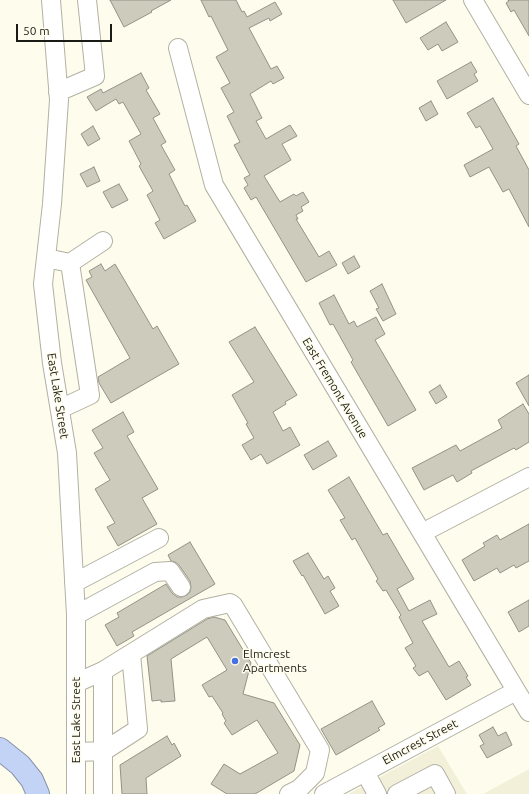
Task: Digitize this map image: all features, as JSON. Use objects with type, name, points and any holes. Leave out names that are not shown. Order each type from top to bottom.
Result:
[{"type":"highway","points":[[0,749],[20,765],[32,780],[38,794]]},
{"type":"street","name":"East Lake Street","points":[[51,0],[59,100],[52,204],[44,284],[52,363],[67,453],[76,616],[76,794]]},
{"type":"street","points":[[58,92],[95,76],[87,0]]},
{"type":"street","points":[[473,0],[529,94]]},
{"type":"street","name":"East Fremont Avenue","points":[[178,48],[214,185],[529,712]]},
{"type":"street","points":[[46,258],[70,263],[103,241]]},
{"type":"street","points":[[60,409],[90,395],[70,263]]},
{"type":"street","points":[[422,533],[529,476]]},
{"type":"street","points":[[74,583],[159,538]]},
{"type":"street","points":[[76,616],[155,572],[170,571],[181,587]]},
{"type":"street","points":[[76,683],[103,671],[203,609],[230,603],[233,605],[320,750],[315,773],[294,791]]},
{"type":"street","points":[[76,752],[104,751],[138,729],[130,654]]},
{"type":"street","points":[[103,671],[103,794]]},
{"type":"street","name":"Elmcrest Street","points":[[328,792],[516,691]]},
{"type":"street","points":[[364,772],[377,794]]},
{"type":"street","points":[[315,773],[328,792]]},
{"type":"street","points":[[397,794],[435,774],[446,794]]},
{"type":"shaded area","points":[[438,746],[467,794],[348,794]]},
{"type":"shaded area","points":[[529,769],[529,794],[483,794]]},
{"type":"building","points":[[110,0],[171,0],[124,27]]},
{"type":"building","points":[[201,0],[236,0],[242,12],[244,11],[247,17],[275,2],[282,14],[270,21],[269,18],[249,28],[271,69],[277,66],[284,78],[273,84],[271,81],[250,94],[262,118],[256,121],[266,139],[290,125],[297,136],[282,144],[291,160],[264,176],[280,202],[294,194],[296,196],[303,192],[309,202],[301,207],[303,211],[296,215],[298,219],[296,219],[319,257],[329,251],[337,265],[306,282],[256,197],[251,200],[244,188],[248,185],[244,178],[250,175],[234,145],[240,142],[227,116],[234,112],[221,88],[230,83],[216,57],[228,50]]},
{"type":"building","points":[[393,0],[446,0],[406,23]]},
{"type":"building","points":[[508,0],[529,0],[529,36],[514,10],[511,12],[506,3],[509,1]]},
{"type":"building","points":[[446,22],[458,42],[442,51],[438,44],[428,50],[420,38]]},
{"type":"building","points":[[471,62],[477,72],[474,74],[478,81],[447,99],[437,81]]},
{"type":"building","points":[[141,73],[149,88],[146,90],[160,114],[153,118],[166,142],[161,145],[175,170],[169,174],[185,206],[187,205],[196,221],[164,239],[155,223],[160,220],[147,195],[153,191],[139,166],[141,164],[129,141],[141,134],[123,102],[119,104],[116,99],[96,111],[87,97],[101,89],[103,93]]},
{"type":"building","points":[[493,98],[519,144],[516,146],[529,170],[529,227],[509,189],[503,192],[489,167],[470,177],[464,165],[493,149],[480,126],[476,128],[467,113]]},
{"type":"building","points":[[431,101],[438,114],[426,121],[419,108]]},
{"type":"building","points":[[93,126],[100,139],[88,146],[81,134]]},
{"type":"building","points":[[94,167],[100,181],[87,187],[80,174]]},
{"type":"building","points":[[119,184],[128,200],[112,208],[103,192]]},
{"type":"building","points":[[354,256],[360,267],[348,274],[342,263]]},
{"type":"building","points":[[101,264],[105,271],[115,264],[153,329],[157,326],[179,364],[111,403],[99,383],[98,377],[130,358],[86,280],[92,277],[89,271]]},
{"type":"building","points":[[382,284],[396,314],[383,321],[376,309],[379,308],[370,291]]},
{"type":"building","points":[[334,295],[349,324],[354,321],[357,327],[376,317],[385,334],[375,340],[416,410],[388,426],[351,362],[353,360],[333,324],[330,325],[319,303]]},
{"type":"building","points":[[255,327],[297,395],[285,402],[286,404],[273,412],[283,431],[290,427],[300,445],[267,464],[261,454],[251,460],[242,445],[254,438],[246,424],[248,423],[232,395],[254,382],[229,342]]},
{"type":"building","points":[[529,375],[529,406],[516,383]]},
{"type":"building","points":[[440,385],[447,397],[436,404],[429,392]]},
{"type":"building","points":[[523,404],[529,414],[529,442],[516,450],[514,448],[471,471],[472,473],[457,482],[453,475],[424,490],[412,468],[456,445],[460,451],[502,428],[498,420]]},
{"type":"building","points":[[123,412],[134,432],[127,436],[158,489],[142,498],[157,524],[118,546],[107,527],[115,523],[95,489],[110,480],[94,453],[103,448],[92,430]]},
{"type":"building","points":[[328,441],[337,456],[313,470],[304,455]]},
{"type":"building","points":[[349,477],[383,535],[387,533],[414,579],[397,589],[409,611],[430,600],[437,614],[422,621],[449,667],[459,661],[468,676],[466,677],[471,685],[446,700],[428,671],[419,676],[413,668],[416,666],[405,648],[413,643],[399,617],[401,615],[386,590],[383,591],[376,581],[378,579],[355,538],[352,540],[340,520],[345,518],[328,490]]},
{"type":"building","points":[[529,524],[529,561],[516,568],[514,565],[500,573],[497,568],[474,581],[462,560],[485,546],[483,543],[497,535],[500,540]]},
{"type":"building","points":[[190,542],[215,584],[132,632],[134,636],[117,646],[105,625],[119,617],[117,613],[166,584],[172,593],[177,597],[182,597],[190,592],[190,581],[179,565],[171,561],[168,555]]},
{"type":"building","points":[[308,553],[324,579],[328,576],[335,588],[330,591],[339,606],[325,614],[303,575],[302,576],[293,561]]},
{"type":"building","points":[[529,600],[529,626],[519,632],[508,612]]},
{"type":"building","points":[[214,617],[225,620],[251,663],[243,694],[274,703],[300,745],[294,771],[255,794],[227,794],[211,784],[224,764],[240,774],[278,753],[257,720],[232,735],[224,723],[226,721],[222,714],[223,713],[212,696],[209,697],[202,685],[227,670],[207,637],[171,659],[175,701],[152,701],[147,656],[207,619]]},
{"type":"building","points":[[372,701],[385,724],[378,728],[380,730],[336,755],[321,729]]},
{"type":"building","points":[[493,727],[498,736],[506,732],[512,745],[487,758],[480,746],[484,744],[479,735]]},
{"type":"building","points":[[167,736],[172,745],[174,743],[181,756],[146,778],[147,794],[122,794],[120,765]]},
{"type":"place","name":"Elmcrest Apartments","points":[[235,661]]}]
